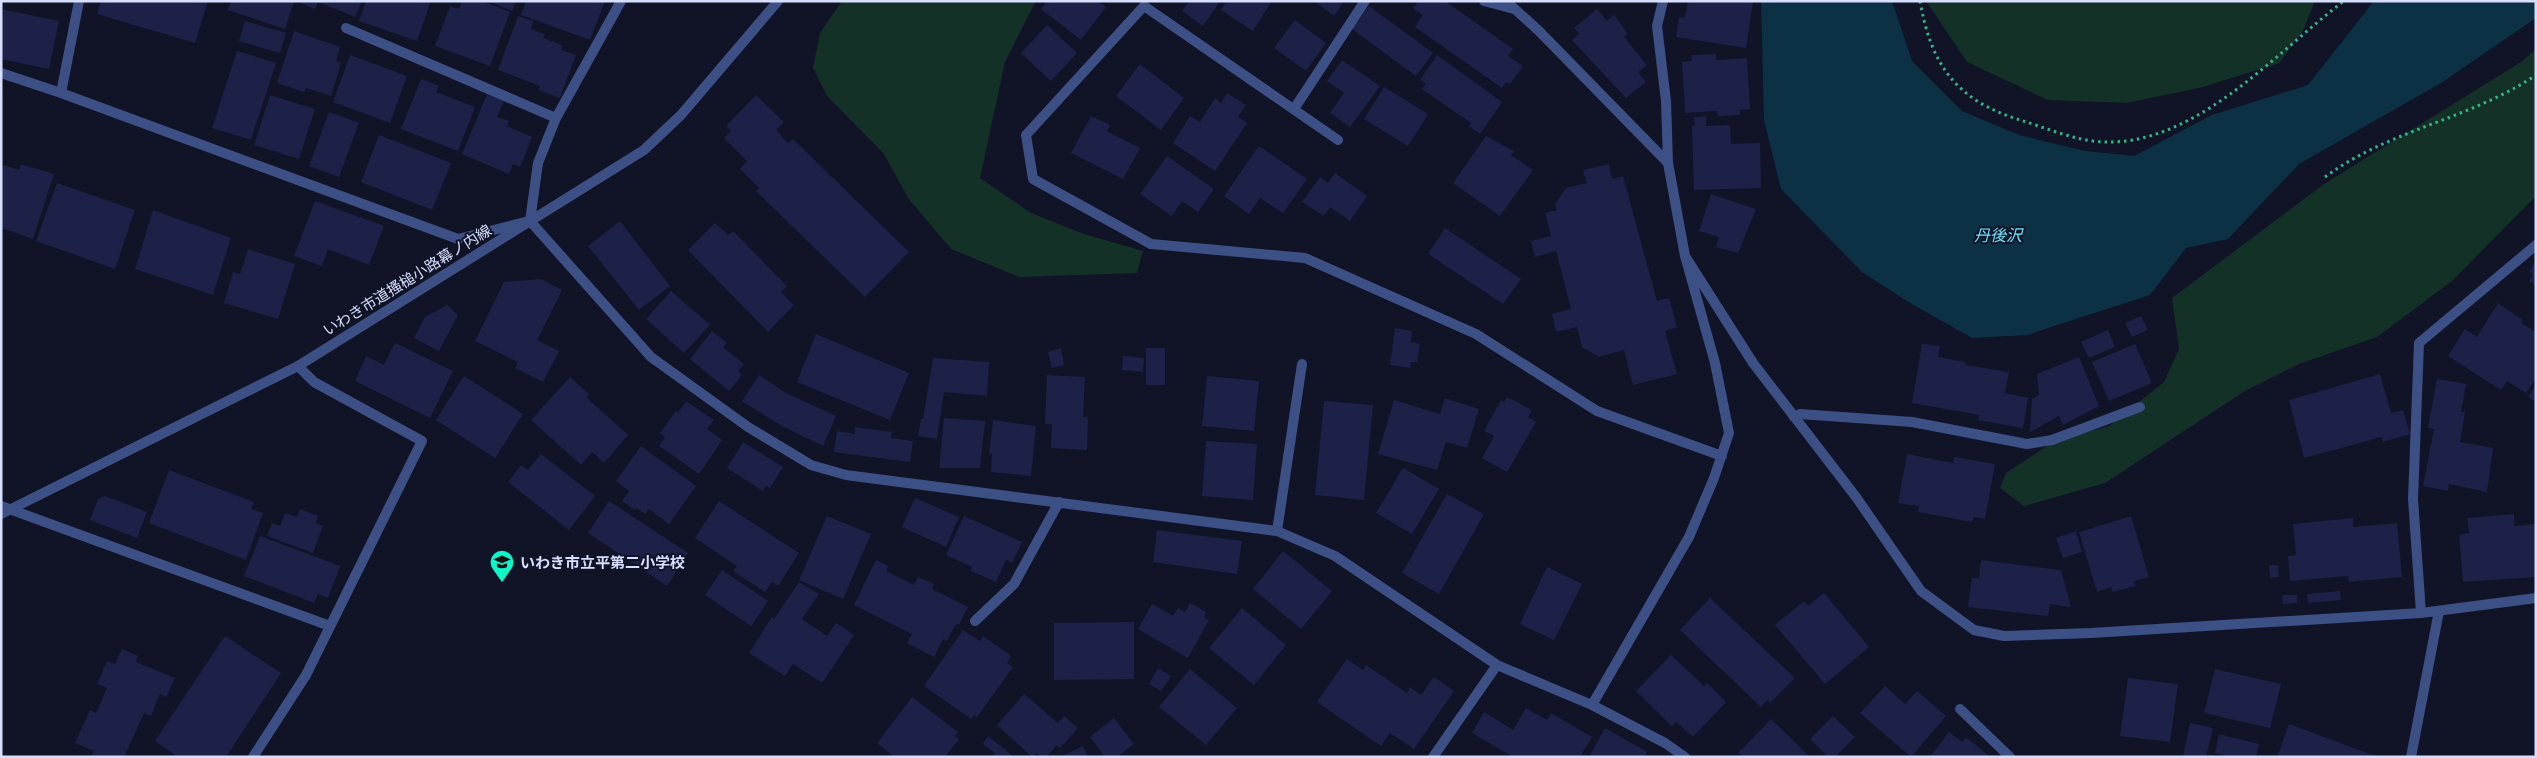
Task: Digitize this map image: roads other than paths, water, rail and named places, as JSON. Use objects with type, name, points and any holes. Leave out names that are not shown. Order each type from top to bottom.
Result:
[{"type":"street","points":[[61,93],[80,1]]},
{"type":"street","points":[[621,1],[556,118],[538,162],[530,221],[651,357],[748,427],[810,464],[846,475],[1277,531],[1335,556],[1496,665],[1592,705],[1665,743],[1685,757]]},
{"type":"street","name":"いわき市道搔槌小路幕ノ内線","points":[[1,514],[6,507],[298,366],[644,150],[681,115],[778,1]]},
{"type":"street","points":[[1294,109],[1365,1]]},
{"type":"street","points":[[1484,1],[1514,9]]},
{"type":"street","points":[[1506,1],[1539,31],[1668,163]]},
{"type":"street","points":[[1592,705],[1689,537],[1722,456],[1729,432],[1714,363],[1685,256],[1668,163],[1666,102],[1657,26],[1663,1]]},
{"type":"street","points":[[1338,140],[1144,6],[1026,135],[1033,180],[1151,244],[1305,258],[1476,334],[1597,411],[1722,456]]},
{"type":"street","points":[[346,28],[556,118]]},
{"type":"street","points":[[1,73],[61,93],[458,239],[530,221]]},
{"type":"street","points":[[2421,612],[2413,499],[2419,343],[2536,245]]},
{"type":"street","points":[[1685,256],[1753,363],[1856,497],[1921,591],[1974,630],[2004,636],[2032,637],[2439,611],[2536,598]]},
{"type":"street","points":[[1277,531],[1302,364]]},
{"type":"street","points":[[253,757],[306,675],[422,441],[314,382],[298,366]]},
{"type":"street","points":[[1794,417],[1808,414],[1912,422],[2027,444],[2052,440],[2140,407]]},
{"type":"street","points":[[975,621],[1014,584],[1059,502]]},
{"type":"street","points":[[6,507],[330,626]]},
{"type":"street","points":[[2411,757],[2439,611]]},
{"type":"street","points":[[1433,757],[1496,665]]},
{"type":"street","points":[[1960,709],[2010,757]]},
{"type":"water","name":"丹後沢","points":[[1761,1],[1892,1],[1912,61],[1962,111],[2019,135],[2085,151],[2134,156],[2212,115],[2308,85],[2374,1],[2536,1],[2536,18],[2441,83],[2299,164],[2228,239],[2186,248],[2150,295],[2027,335],[1972,338],[1910,303],[1862,272],[1781,189],[1764,120]]},
{"type":"place","name":"いわき市立平第二小学校","points":[[502,583]]}]
